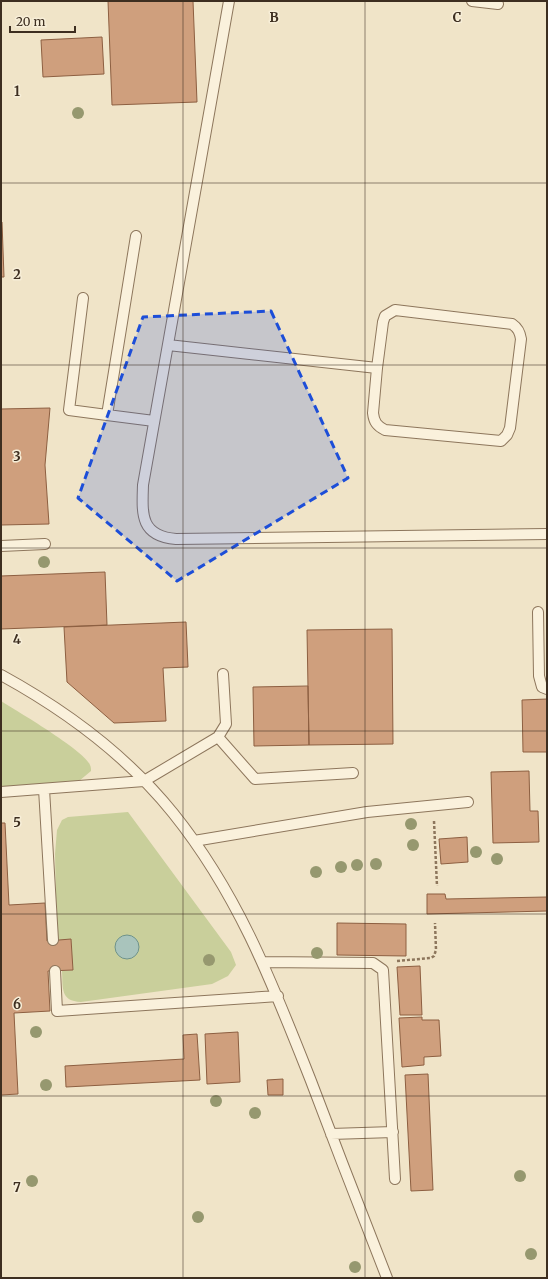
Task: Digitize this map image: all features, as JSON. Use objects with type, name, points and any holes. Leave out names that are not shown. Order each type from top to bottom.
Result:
[{"type":"lane","points":[[229,1],[143,485],[142,511],[146,523],[152,532],[163,538],[547,534]]},
{"type":"lane","points":[[472,1],[498,4]]},
{"type":"lane","points":[[107,415],[136,236]]},
{"type":"lane","points":[[84,298],[69,410],[154,421]]},
{"type":"lane","points":[[395,310],[512,324],[516,326],[520,332],[521,339],[510,428],[507,435],[501,440],[385,430],[378,426],[373,419],[377,368],[383,322],[385,316],[395,310]]},
{"type":"lane","points":[[168,345],[377,368]]},
{"type":"lane","points":[[1,546],[45,544]]},
{"type":"lane","points":[[538,612],[539,676],[542,686],[547,689]]},
{"type":"lane","points":[[1,792],[144,781],[218,737],[226,724],[223,674]]},
{"type":"lane","points":[[1,675],[65,715],[110,749],[144,781],[172,812],[194,841],[237,909],[278,996],[387,1278]]},
{"type":"lane","points":[[218,737],[255,779],[353,773]]},
{"type":"lane","points":[[44,789],[53,940]]},
{"type":"lane","points":[[194,841],[367,812],[433,804],[468,802]]},
{"type":"lane","points":[[262,962],[373,963],[378,966],[384,975],[395,1178]]},
{"type":"lane","points":[[55,971],[57,1011],[278,996]]},
{"type":"lane","points":[[331,1134],[393,1132]]},
{"type":"path","points":[[433,804],[437,886]]},
{"type":"path","points":[[378,966],[391,962],[431,958],[434,956],[436,950],[434,923]]},
{"type":"highlighted area","points":[[271,311],[348,478],[177,581],[78,498],[143,317]]},
{"type":"green space","points":[[1,701],[76,750],[90,765],[91,771],[79,781],[1,788]]},
{"type":"green space","points":[[128,812],[231,952],[236,965],[228,976],[212,984],[81,1002],[74,1001],[66,996],[62,983],[62,971],[73,970],[71,940],[57,940],[55,854],[57,830],[62,820],[68,817]]},
{"type":"water","points":[[127,935],[136,938],[139,947],[136,956],[127,959],[118,956],[115,947],[118,938]]},
{"type":"building","points":[[108,1],[193,1],[197,102],[112,105]]},
{"type":"building","points":[[102,37],[104,74],[43,77],[41,40]]},
{"type":"building","points":[[2,222],[4,277],[1,277]]},
{"type":"building","points":[[50,408],[45,465],[49,524],[1,525],[1,409]]},
{"type":"building","points":[[105,572],[107,625],[1,629],[1,576]]},
{"type":"building","points":[[186,622],[188,667],[163,668],[166,721],[114,723],[67,682],[64,627]]},
{"type":"building","points":[[392,629],[393,744],[309,745],[307,630]]},
{"type":"building","points":[[308,686],[309,745],[254,746],[253,687]]},
{"type":"building","points":[[547,699],[547,752],[523,752],[522,700]]},
{"type":"building","points":[[529,771],[530,811],[538,811],[539,842],[493,843],[491,772]]},
{"type":"building","points":[[1,823],[5,823],[9,905],[45,903],[47,941],[71,939],[73,970],[48,971],[50,1011],[14,1013],[18,1094],[1,1095]]},
{"type":"building","points":[[467,837],[468,862],[441,864],[439,839]]},
{"type":"building","points":[[427,894],[445,894],[446,899],[547,897],[547,911],[427,914]]},
{"type":"building","points":[[337,923],[406,924],[406,956],[337,955]]},
{"type":"building","points":[[420,966],[422,1015],[400,1015],[397,967]]},
{"type":"building","points":[[422,1017],[422,1020],[439,1020],[441,1056],[424,1057],[424,1065],[402,1067],[399,1018]]},
{"type":"building","points":[[238,1032],[240,1082],[207,1084],[205,1034]]},
{"type":"building","points":[[197,1034],[200,1080],[66,1087],[65,1066],[184,1059],[183,1035]]},
{"type":"building","points":[[428,1074],[433,1190],[411,1191],[405,1075]]},
{"type":"building","points":[[283,1079],[283,1095],[268,1095],[267,1080]]}]
